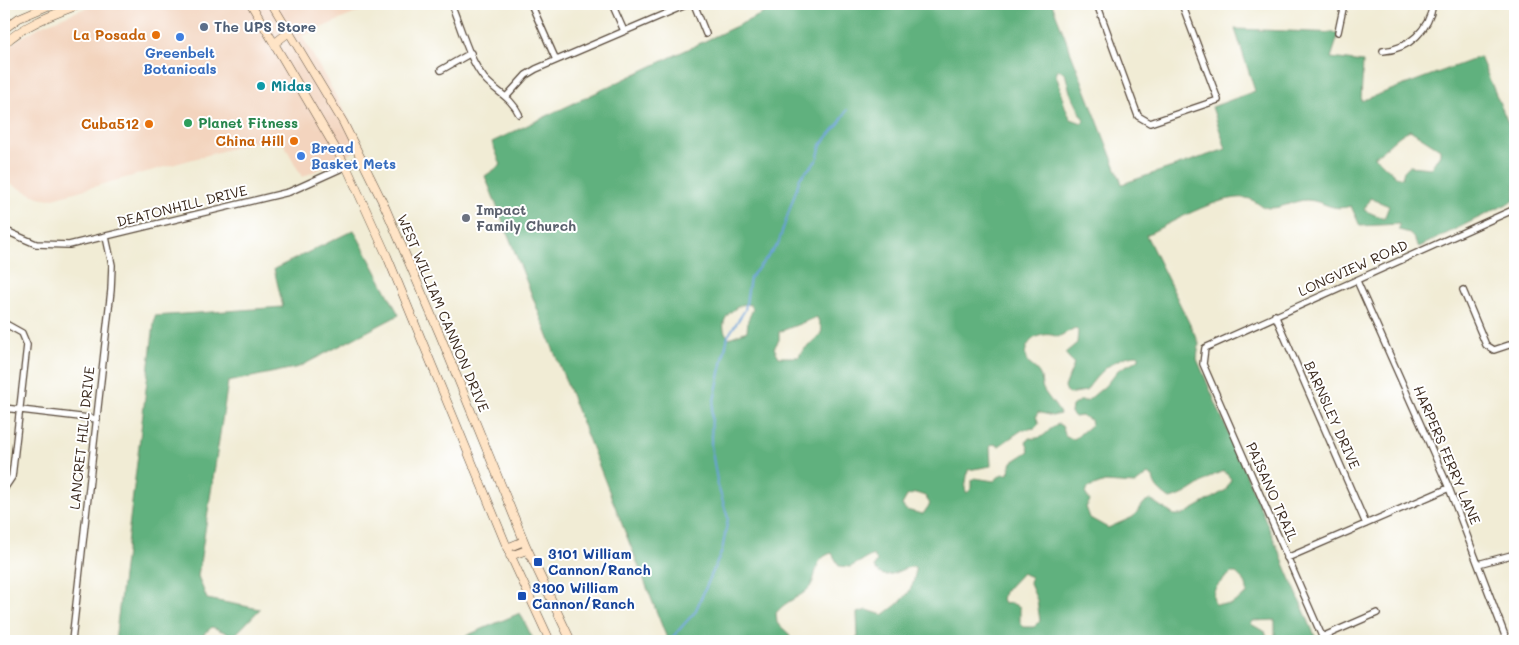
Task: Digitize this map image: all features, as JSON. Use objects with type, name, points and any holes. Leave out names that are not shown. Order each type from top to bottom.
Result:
[{"type":"main road","points":[[4,29],[20,18],[52,4]]},
{"type":"main road","points":[[4,44],[12,37],[40,21],[81,4]]},
{"type":"main road","points":[[251,4],[346,168],[386,256],[510,556],[550,641]]},
{"type":"main road","name":"WEST WILLIAM CANNON DRIVE","points":[[272,4],[362,159],[440,335],[527,550],[572,641]]},
{"type":"main road","points":[[275,43],[289,32]]},
{"type":"main road","points":[[507,548],[524,541]]},
{"type":"main road","points":[[510,556],[527,550]]},
{"type":"street","points":[[451,4],[471,53],[484,78],[507,96],[519,114]]},
{"type":"street","points":[[531,4],[556,60]]},
{"type":"street","points":[[612,4],[624,31]]},
{"type":"street","points":[[507,96],[531,72],[688,4]]},
{"type":"street","points":[[694,4],[706,34]]},
{"type":"street","points":[[1097,4],[1142,120],[1154,123],[1218,100],[1182,4]]},
{"type":"street","points":[[1338,32],[1344,4]]},
{"type":"street","points":[[1383,51],[1403,46],[1418,35],[1427,22],[1433,4]]},
{"type":"street","points":[[441,70],[471,53]]},
{"type":"street","name":"DEATONHILL DRIVE","points":[[4,230],[36,244],[58,246],[106,237],[289,192],[346,168],[362,159]]},
{"type":"street","name":"LONGVIEW ROAD","points":[[1204,351],[1208,345],[1357,281],[1515,209]]},
{"type":"street","name":"LANCRET HILL DRIVE","points":[[72,641],[112,275],[106,237]]},
{"type":"street","name":"HARPERS FERRY LANE","points":[[1357,281],[1449,488],[1507,641]]},
{"type":"street","points":[[1463,290],[1486,345],[1494,350],[1515,343]]},
{"type":"street","name":"BARNSLEY DRIVE","points":[[1275,316],[1366,524]]},
{"type":"street","points":[[4,323],[19,330],[27,341],[12,477],[4,489]]},
{"type":"street","name":"PAISANO TRAIL","points":[[1204,351],[1203,364],[1323,639]]},
{"type":"street","points":[[4,408],[97,419]]},
{"type":"street","points":[[1287,558],[1449,488]]},
{"type":"street","points":[[1478,564],[1515,554]]},
{"type":"street","points":[[1323,639],[1377,613]]},
{"type":"shaded area","points":[[95,4],[377,4],[302,36],[364,146],[332,164],[302,177],[279,135],[50,199],[38,197],[4,181],[4,52],[17,40],[41,26]]},
{"type":"green space","points":[[783,4],[1052,4],[1122,184],[1226,149],[1212,107],[1255,91],[1235,29],[1339,33],[1331,58],[1363,62],[1361,101],[1480,57],[1515,139],[1515,200],[1419,247],[1410,233],[1399,230],[1399,224],[1360,226],[1351,206],[1338,208],[1307,200],[1270,208],[1263,207],[1246,198],[1235,198],[1209,205],[1146,235],[1199,343],[1197,359],[1317,641],[1279,641],[1275,638],[1275,620],[1252,621],[1251,624],[1265,632],[1269,641],[851,641],[858,637],[857,613],[867,610],[883,615],[896,605],[906,595],[913,583],[915,567],[883,575],[874,567],[877,561],[873,555],[850,567],[839,566],[832,553],[826,555],[819,563],[810,587],[780,608],[776,613],[777,623],[788,633],[792,641],[668,641],[485,176],[501,165],[492,142]],"holes":[[[1058,70],[1065,73],[1070,92],[1084,120],[1082,123],[1071,119],[1056,75]],[[1410,130],[1440,149],[1440,154],[1431,168],[1409,166],[1404,171],[1402,178],[1396,176],[1374,156]],[[1370,198],[1389,206],[1384,219],[1364,210]],[[745,304],[751,305],[753,309],[748,320],[747,331],[729,338],[725,332],[724,322],[730,313]],[[817,317],[822,330],[818,338],[799,357],[779,357],[774,348],[779,340],[779,332]],[[1075,328],[1078,331],[1077,343],[1065,353],[1074,364],[1065,387],[1068,394],[1086,391],[1108,366],[1123,358],[1139,355],[1139,359],[1118,370],[1105,386],[1087,401],[1079,401],[1072,406],[1071,413],[1075,417],[1082,416],[1091,420],[1092,424],[1074,439],[1066,437],[1062,426],[1058,424],[1039,438],[1029,438],[1026,442],[1029,451],[1012,462],[1008,474],[1002,474],[994,481],[975,478],[971,480],[971,489],[967,493],[965,489],[968,470],[991,466],[990,447],[993,444],[999,446],[1022,430],[1035,428],[1039,424],[1036,416],[1038,412],[1052,416],[1060,414],[1043,389],[1041,377],[1027,361],[1025,353],[1027,346],[1032,340],[1039,336],[1051,335],[1058,337]],[[1224,471],[1231,479],[1226,490],[1183,515],[1174,515],[1151,500],[1144,503],[1133,517],[1108,528],[1090,518],[1086,507],[1090,501],[1085,493],[1088,488],[1105,482],[1135,484],[1148,474],[1153,477],[1159,490],[1170,499],[1184,494],[1210,477]],[[916,493],[925,496],[930,504],[923,514],[906,510],[902,505],[907,496]],[[1022,573],[1031,577],[1030,584],[1037,600],[1040,621],[1034,627],[1024,627],[1020,623],[1020,607],[1011,603],[1004,604],[1002,599],[1004,592]],[[1231,573],[1236,573],[1247,587],[1247,594],[1230,605],[1215,604],[1213,594],[1220,583]]]},
{"type":"green space","points":[[354,230],[399,315],[299,367],[228,382],[198,576],[207,599],[260,609],[234,636],[212,627],[204,634],[202,641],[115,641],[155,316],[283,307],[274,269]]},
{"type":"green space","points":[[520,613],[534,641],[454,641]]},
{"type":"waterway","points":[[669,641],[695,612],[722,551],[728,518],[718,486],[711,446],[712,410],[728,336],[745,310],[750,278],[778,244],[800,178],[817,160],[821,145],[840,122],[847,110]]},
{"type":"place","name":"The UPS Store","points":[[204,27]]},
{"type":"place","name":"La Posada","points":[[156,35]]},
{"type":"place","name":"Greenbelt Botanicals","points":[[180,37]]},
{"type":"place","name":"Midas","points":[[261,86]]},
{"type":"place","name":"Planet Fitness","points":[[188,123]]},
{"type":"place","name":"Cuba512","points":[[149,124]]},
{"type":"place","name":"China Hill","points":[[294,141]]},
{"type":"place","name":"Bread Basket Mets","points":[[301,156]]},
{"type":"place","name":"Impact Family Church","points":[[466,218]]},
{"type":"place","name":"3101 William Cannon/Ranch","points":[[538,562]]},
{"type":"place","name":"3100 William Cannon/Ranch","points":[[522,596]]}]
